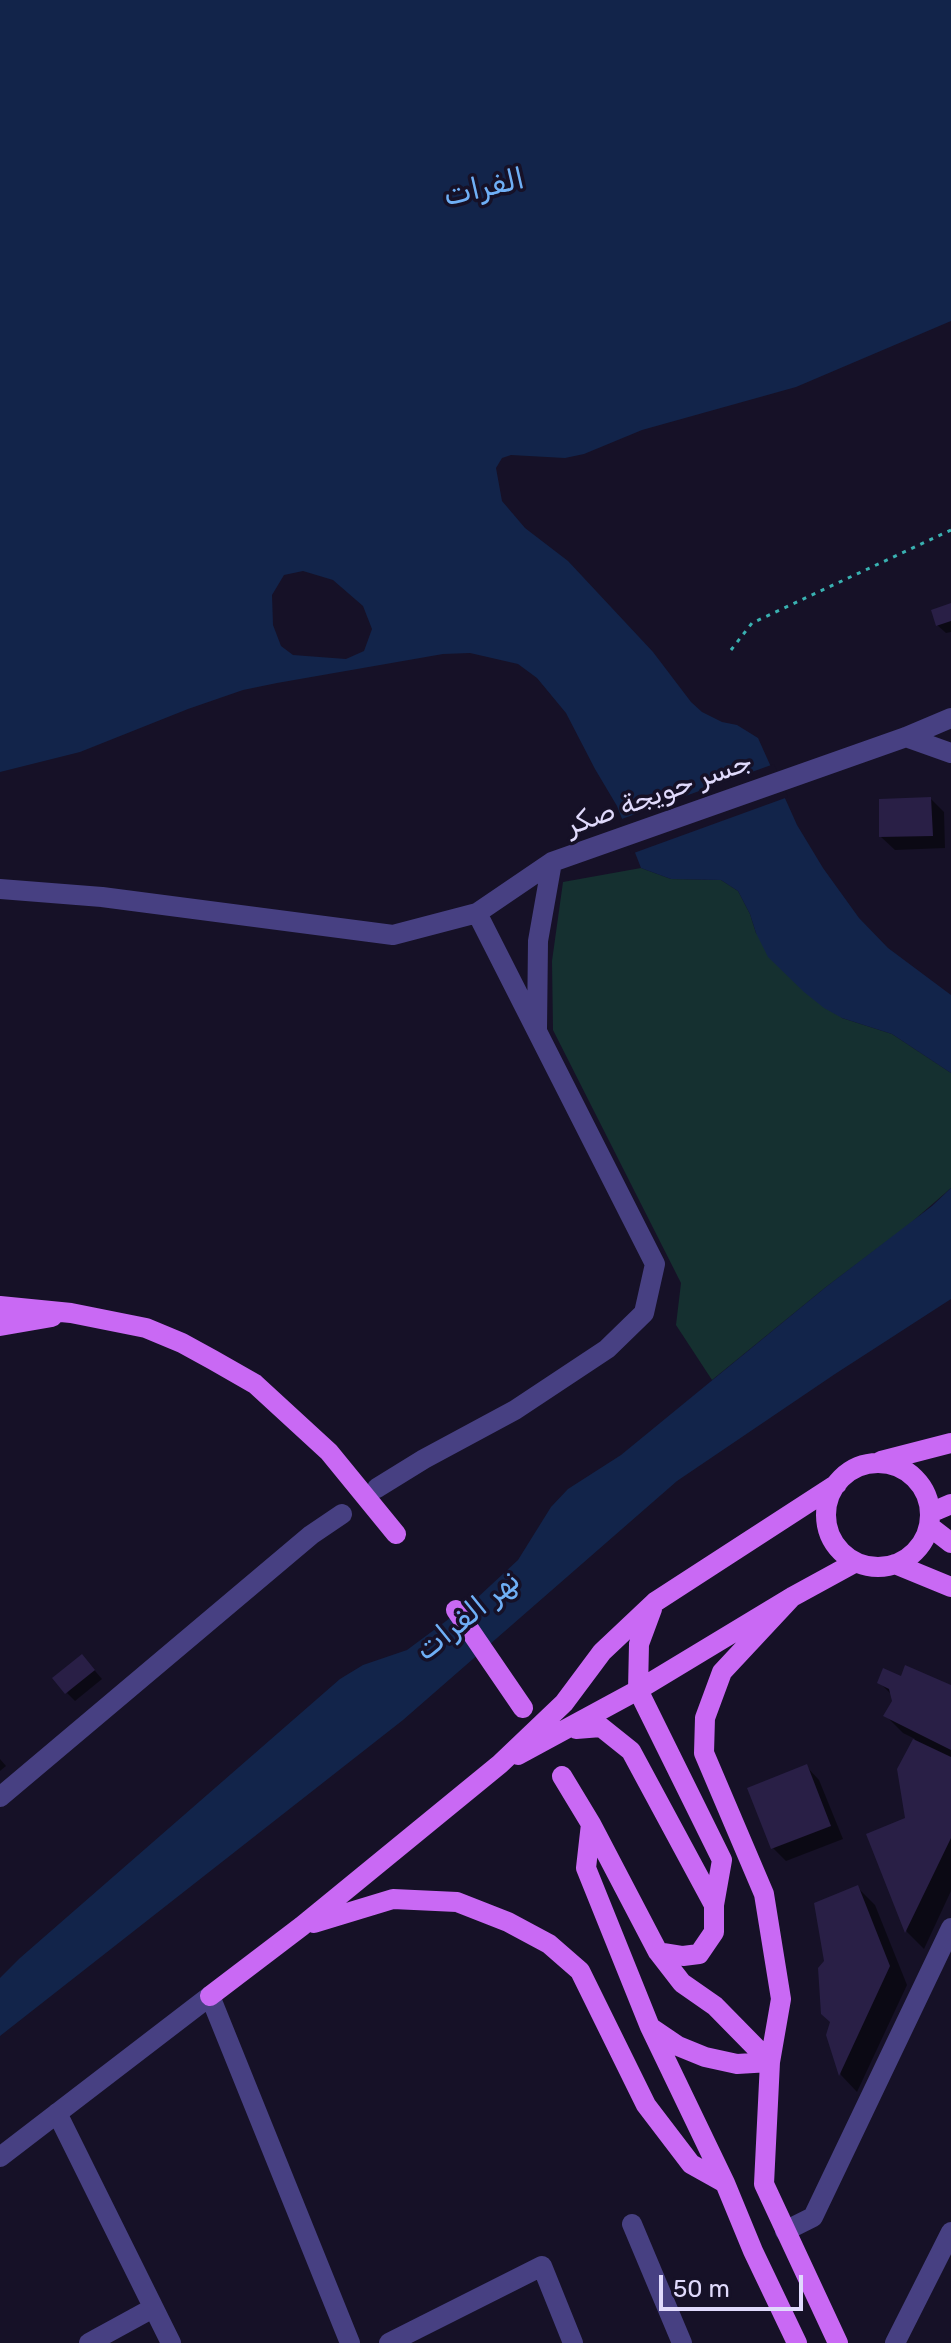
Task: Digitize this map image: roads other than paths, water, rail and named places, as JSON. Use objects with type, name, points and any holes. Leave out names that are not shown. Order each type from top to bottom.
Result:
[{"type":"main road","points":[[0,1306],[71,1313],[146,1328],[182,1343],[255,1384],[329,1452],[396,1534]]},
{"type":"main road","points":[[0,1326],[71,1313]]},
{"type":"main road","points":[[210,1996],[302,1926],[500,1764],[564,1703],[602,1652],[655,1602],[861,1466],[951,1443]]},
{"type":"main road","points":[[837,1484],[829,1497],[826,1512],[833,1542],[843,1554],[856,1562],[882,1567],[895,1564],[922,1542],[930,1520],[927,1497],[919,1482],[906,1471],[890,1464],[876,1463]]},
{"type":"main road","points":[[930,1520],[951,1504]]},
{"type":"main road","points":[[930,1520],[951,1543]]},
{"type":"main road","points":[[500,1764],[568,1730],[856,1562]]},
{"type":"main road","points":[[895,1564],[951,1587]]},
{"type":"main road","points":[[792,1597],[722,1672],[705,1718],[704,1753],[764,1894],[781,1999],[770,2062],[764,2184],[838,2343]]},
{"type":"main road","points":[[655,1602],[639,1644],[638,1690],[722,1860],[714,1905],[714,1932],[699,1954],[683,1956],[658,1952]]},
{"type":"main road","points":[[456,1610],[523,1708]]},
{"type":"main road","points":[[568,1730],[601,1727],[631,1751],[714,1905]]},
{"type":"main road","points":[[562,1776],[591,1824],[658,1952],[682,1983],[715,2006],[770,2062]]},
{"type":"main road","points":[[591,1824],[586,1868],[650,2027],[797,2343]]},
{"type":"main road","points":[[302,1926],[393,1899],[457,1902],[508,1922],[549,1944],[580,1971],[646,2105],[691,2164],[725,2183]]},
{"type":"main road","points":[[650,2027],[678,2046],[705,2057],[737,2064],[770,2062]]},
{"type":"street","name":"جسر حويجة صكر","points":[[0,889],[102,897],[393,935],[477,913],[552,862],[906,737],[951,718]]},
{"type":"street","points":[[906,737],[951,753]]},
{"type":"street","points":[[537,1035],[538,941],[552,862]]},
{"type":"street","points":[[377,1488],[515,1410],[607,1349],[644,1313],[655,1264],[477,913]]},
{"type":"street","points":[[0,1797],[311,1535],[342,1514]]},
{"type":"street","points":[[785,2231],[813,2217],[949,1938]]},
{"type":"street","points":[[0,2157],[210,1996],[350,2343]]},
{"type":"street","points":[[57,2113],[171,2343]]},
{"type":"street","points":[[632,2224],[682,2343]]},
{"type":"street","points":[[895,2343],[951,2232]]},
{"type":"street","points":[[389,2343],[542,2266],[573,2343]]},
{"type":"street","points":[[89,2343],[153,2308]]},
{"type":"water","name":"الفرات","points":[[0,0],[951,0],[951,321],[796,387],[642,430],[584,454],[565,458],[511,455],[502,458],[496,468],[502,501],[525,528],[568,561],[653,652],[691,702],[702,712],[722,722],[737,725],[758,738],[797,825],[859,918],[888,948],[951,995],[951,1073],[892,1034],[842,1018],[804,992],[768,957],[738,891],[721,880],[671,879],[641,868],[617,806],[566,713],[537,678],[518,664],[470,653],[443,654],[243,690],[80,752],[0,772]],"holes":[[[303,571],[333,580],[363,606],[372,629],[364,651],[346,659],[293,655],[281,646],[273,625],[272,595],[284,575]]]},
{"type":"water","name":"نهر الفرات","points":[[951,1188],[951,1299],[677,1481],[403,1720],[0,2036],[0,1978],[20,1958],[340,1679],[363,1665],[407,1650],[477,1598],[518,1560],[551,1507],[568,1489],[621,1455]]}]
